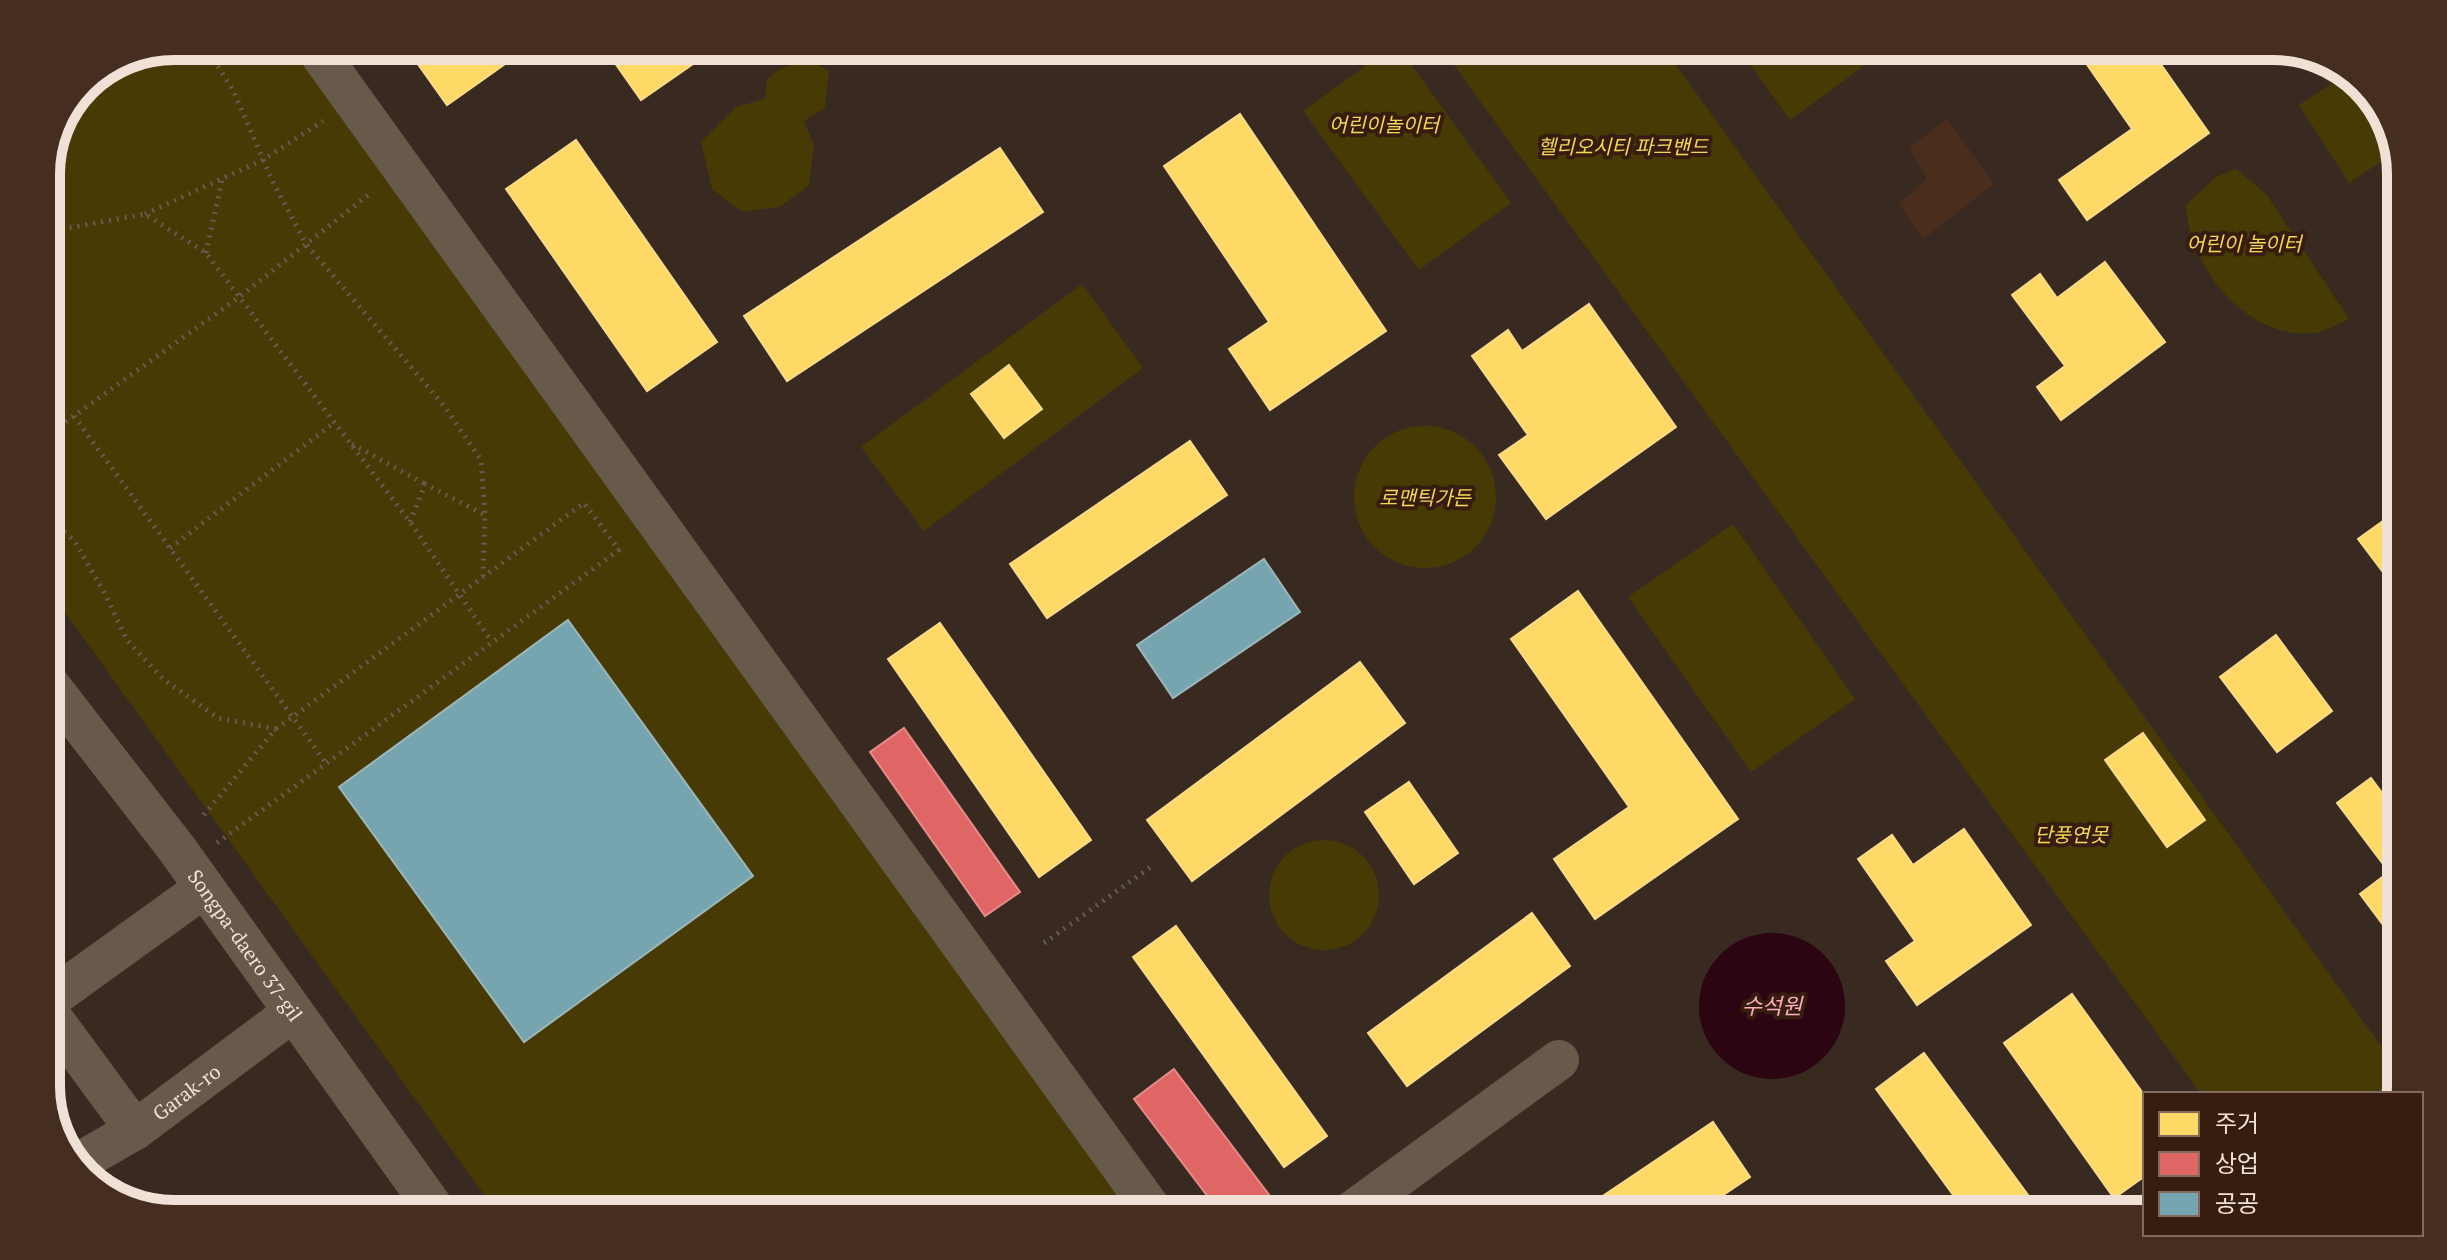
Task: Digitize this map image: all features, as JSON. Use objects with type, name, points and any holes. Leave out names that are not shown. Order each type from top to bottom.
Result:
[{"type":"street","points":[[324,60],[1145,1200]]},
{"type":"street","name":"Songpa-daero 37-gil","points":[[60,696],[196,847],[204,888],[293,1012],[415,1200]]},
{"type":"street","points":[[60,992],[204,888]]},
{"type":"street","name":"Garak-ro","points":[[86,1158],[135,1130],[293,1012]]},
{"type":"street","points":[[60,1028],[135,1130]]},
{"type":"street","points":[[1367,1200],[1559,1060]]},
{"type":"path","points":[[214,60],[233,90],[263,160],[306,244],[445,407],[481,460],[485,515],[483,577]]},
{"type":"path","points":[[60,229],[145,214],[263,160],[330,116]]},
{"type":"path","points":[[206,253],[222,180]]},
{"type":"path","points":[[60,426],[238,298],[379,186]]},
{"type":"path","points":[[145,214],[206,253],[410,522],[492,642]]},
{"type":"path","points":[[74,416],[326,763]]},
{"type":"path","points":[[170,548],[335,422]]},
{"type":"path","points":[[350,442],[485,515]]},
{"type":"path","points":[[410,522],[425,484]]},
{"type":"path","points":[[196,847],[276,729],[584,503],[619,550]]},
{"type":"path","points":[[60,528],[74,540],[127,640],[163,679],[218,718],[276,729]]},
{"type":"path","points":[[196,847],[326,763],[628,544]]},
{"type":"path","points":[[1044,943],[1155,864]]},
{"type":"shaded area","points":[[1947,119],[1994,184],[1923,239],[1899,204],[1927,179],[1909,148]]},
{"type":"green space","points":[[339,60],[1168,1200],[488,1200],[60,605],[60,167],[69,130],[93,93],[130,69],[152,62]]},
{"type":"green space","points":[[810,60],[829,71],[825,108],[804,121],[814,145],[809,186],[779,207],[742,212],[712,189],[701,142],[736,107],[765,99],[767,78],[780,69]]},
{"type":"green space","name":"어린이놀이터","points":[[1374,60],[1408,60],[1511,203],[1419,270],[1303,111]]},
{"type":"green space","name":"헬리오시티 파크밴드","points":[[1450,60],[1673,60],[2387,1055],[2386,1092],[2200,1092]]},
{"type":"green space","points":[[1747,60],[1872,60],[1790,120]]},
{"type":"green space","points":[[2337,80],[2368,111],[2381,137],[2386,159],[2349,183],[2299,105]]},
{"type":"green space","name":"어린이 놀이터","points":[[2236,169],[2266,194],[2349,319],[2314,333],[2289,332],[2266,325],[2245,312],[2210,275],[2198,253],[2186,205],[2216,177]]},
{"type":"green space","points":[[1082,284],[1143,368],[924,531],[861,447]]},
{"type":"green space","name":"로맨틱가든","points":[[1425,426],[1452,431],[1475,447],[1491,470],[1496,497],[1491,524],[1475,547],[1452,563],[1425,568],[1398,563],[1375,547],[1359,524],[1354,497],[1359,470],[1375,447],[1398,431]]},
{"type":"green space","points":[[1733,524],[1855,699],[1751,772],[1628,597]]},
{"type":"green space","points":[[1324,840],[1345,844],[1363,856],[1375,874],[1379,895],[1375,916],[1363,934],[1345,946],[1324,950],[1303,946],[1285,934],[1273,916],[1269,895],[1273,874],[1285,856],[1303,844]]},
{"type":"water","name":"수석원","points":[[1772,933],[1800,939],[1823,955],[1839,978],[1845,1006],[1839,1034],[1823,1057],[1800,1073],[1772,1079],[1744,1073],[1721,1057],[1705,1034],[1699,1006],[1705,978],[1721,955],[1744,939]]},
{"type":"building: 주거","points":[[415,60],[511,60],[447,105]]},
{"type":"building: 주거","points":[[613,60],[699,60],[641,100]]},
{"type":"building: 주거","points":[[2084,60],[2158,60],[2209,133],[2087,220],[2059,180],[2132,129]]},
{"type":"building: 주거","points":[[1240,114],[1386,331],[1270,410],[1229,349],[1269,322],[1164,166]]},
{"type":"building: 주거","points":[[576,140],[717,342],[647,391],[506,189]]},
{"type":"building: 주거","points":[[1000,148],[1043,212],[787,381],[744,316]]},
{"type":"building: 주거","points":[[2105,262],[2165,342],[2061,420],[2037,387],[2065,366],[2012,295],[2040,274],[2057,298]]},
{"type":"building: 주거","points":[[1589,304],[1676,427],[1546,519],[1499,455],[1528,435],[1472,356],[1508,330],[1522,351]]},
{"type":"building: 주거","points":[[1009,365],[1042,409],[1004,438],[971,394]]},
{"type":"building: 주거","points":[[1190,441],[1227,495],[1047,618],[1010,564]]},
{"type":"building: 주거","points":[[2387,518],[2387,577],[2358,539]]},
{"type":"building: 주거","points":[[1578,591],[1738,819],[1595,919],[1554,859],[1629,807],[1511,639]]},
{"type":"building: 주거","points":[[940,623],[1091,840],[1039,877],[888,659]]},
{"type":"building: 주거","points":[[2276,635],[2332,711],[2277,752],[2220,677]]},
{"type":"building: 주거","points":[[1360,662],[1405,723],[1192,881],[1147,820]]},
{"type":"building: 주거","points":[[2143,733],[2205,820],[2167,847],[2105,760]]},
{"type":"building: 주거","points":[[2371,778],[2387,799],[2387,869],[2337,803]]},
{"type":"building: 주거","points":[[1409,782],[1458,853],[1414,884],[1365,812]]},
{"type":"building: 주거","points":[[1964,829],[2031,925],[1917,1005],[1886,961],[1915,941],[1858,859],[1892,835],[1913,865]]},
{"type":"building: 주거","points":[[2387,874],[2387,930],[2360,894]]},
{"type":"building: 주거","points":[[1532,913],[1570,966],[1407,1086],[1368,1033]]},
{"type":"building: 주거","points":[[1176,926],[1327,1136],[1284,1167],[1133,957]]},
{"type":"building: 주거","points":[[2072,994],[2143,1093],[2143,1177],[2114,1198],[2004,1043]]},
{"type":"building: 주거","points":[[1924,1053],[2032,1200],[1957,1200],[1876,1089]]},
{"type":"building: 주거","points":[[1713,1122],[1750,1177],[1716,1200],[1597,1200]]},
{"type":"building: 상업","points":[[904,728],[1020,892],[985,916],[870,752]]},
{"type":"building: 상업","points":[[1174,1069],[1270,1196],[1265,1200],[1210,1200],[1134,1099]]},
{"type":"building: 공공","points":[[1264,559],[1300,612],[1173,698],[1137,645]]},
{"type":"building: 공공","points":[[568,620],[753,876],[524,1042],[339,787]]},
{"type":"park label","name":"단풍연못","points":[[2071,834]]}]
